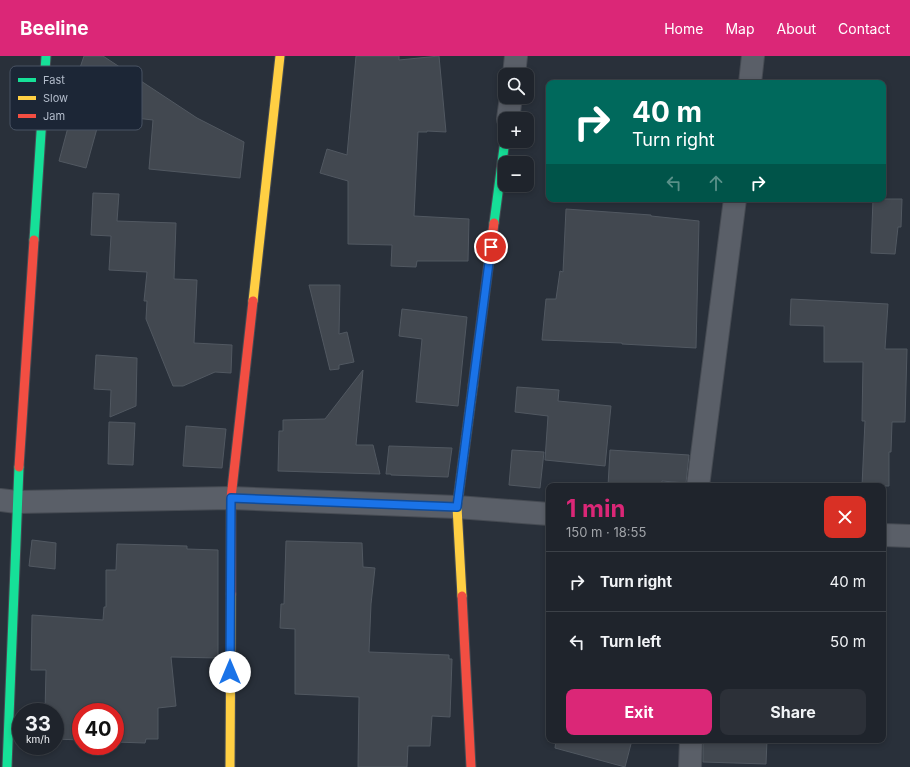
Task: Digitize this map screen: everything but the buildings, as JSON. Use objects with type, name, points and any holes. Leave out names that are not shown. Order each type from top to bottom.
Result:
[{"type":"street","points":[[45,66],[46,56]]},
{"type":"street","points":[[230,767],[231,498],[280,56]]},
{"type":"street","points":[[515,68],[516,56]]},
{"type":"street","points":[[750,80],[753,56]]},
{"type":"street","points":[[7,767],[8,501],[40,130]]},
{"type":"street","points":[[471,767],[457,507],[504,148]]},
{"type":"street","points":[[698,483],[735,202]]},
{"type":"street","points":[[8,501],[231,498],[457,507],[546,514]]},
{"type":"street","points":[[886,535],[910,536]]},
{"type":"street","points":[[690,767],[691,743]]},
{"type":"traffic: fast","points":[[45,66],[46,56]]},
{"type":"traffic: fast","points":[[34,240],[41,130]]},
{"type":"traffic: fast","points":[[494,223],[504,148]]},
{"type":"traffic: fast","points":[[7,767],[19,467]]},
{"type":"traffic: slow","points":[[253,301],[280,56]]},
{"type":"traffic: slow","points":[[462,596],[457,507],[473,385]]},
{"type":"traffic: slow","points":[[230,767],[231,594]]},
{"type":"traffic: jam","points":[[473,385],[494,223]]},
{"type":"traffic: jam","points":[[19,467],[34,240]]},
{"type":"traffic: jam","points":[[231,594],[231,498],[253,301]]},
{"type":"traffic: jam","points":[[462,596],[471,767]]},
{"type":"route","points":[[230,672],[231,498],[457,507],[491,247]]}]
